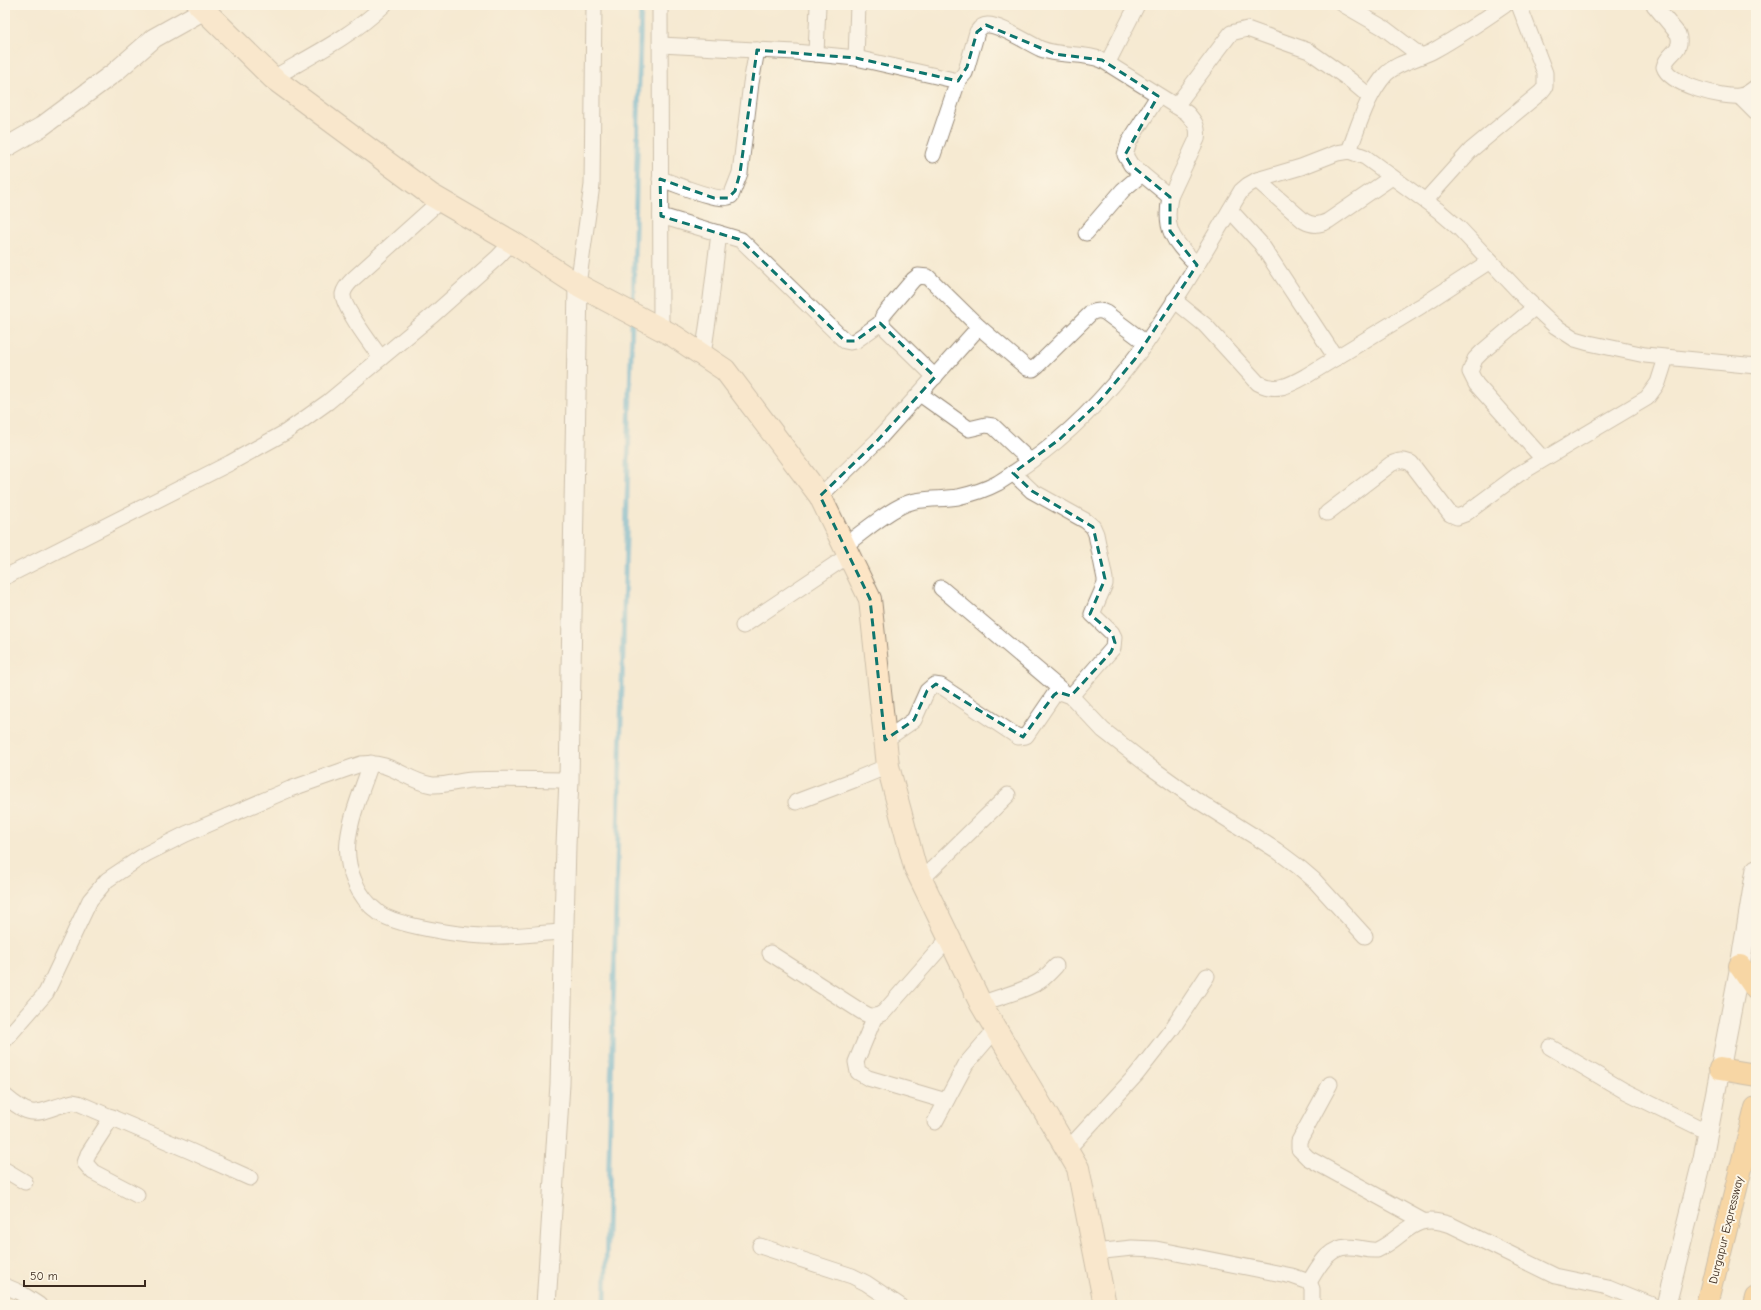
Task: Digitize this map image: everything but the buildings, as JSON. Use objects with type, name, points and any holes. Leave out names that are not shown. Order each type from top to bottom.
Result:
[{"type":"highway","points":[[1740,966],[1756,989]]},
{"type":"highway","points":[[1720,1070],[1756,1075]]},
{"type":"highway","name":"Durgapur Expressway","points":[[1707,1305],[1756,1108]]},
{"type":"highway","points":[[1754,1305],[1756,1297]]},
{"type":"main road","points":[[202,8],[273,78],[431,195],[512,242],[584,288],[657,326],[725,370],[820,496],[870,599],[888,766],[915,867],[981,1004],[1078,1168],[1105,1305]]},
{"type":"street","points":[[273,78],[355,30],[372,17],[384,5]]},
{"type":"street","points":[[546,1305],[560,1084],[563,932],[584,288],[592,185],[594,5]]},
{"type":"street","points":[[657,326],[661,216],[660,5]]},
{"type":"street","points":[[816,54],[818,5]]},
{"type":"street","points":[[856,58],[858,5]]},
{"type":"street","points":[[1108,62],[1137,5]]},
{"type":"street","points":[[1344,5],[1384,28],[1421,56]]},
{"type":"street","points":[[1349,151],[1370,97],[1387,74],[1468,31],[1505,5]]},
{"type":"street","points":[[1426,200],[1471,150],[1541,92],[1545,87],[1545,73],[1519,5]]},
{"type":"street","points":[[1654,5],[1680,39],[1677,49],[1665,63],[1664,67],[1668,74],[1698,89],[1739,96],[1747,94],[1756,87]]},
{"type":"street","points":[[5,148],[41,127],[109,77],[154,38],[202,8]]},
{"type":"street","points":[[933,155],[958,81],[962,78],[967,68],[977,32],[980,27],[986,25],[997,27],[1055,54],[1091,56],[1108,62],[1158,96],[1176,106],[1194,120],[1198,132],[1197,139],[1170,197],[1169,205],[1170,231],[1174,240],[1197,265]]},
{"type":"street","points":[[1176,106],[1231,33],[1238,30],[1247,29],[1309,51],[1370,97]]},
{"type":"street","points":[[660,45],[757,50],[856,58],[958,81]]},
{"type":"street","points":[[660,179],[714,198],[724,199],[731,196],[740,173],[751,83],[757,50]]},
{"type":"street","points":[[1158,96],[1126,148],[1125,155],[1126,160],[1170,197]]},
{"type":"street","points":[[1739,96],[1756,113]]},
{"type":"street","points":[[743,626],[846,550],[901,506],[916,501],[968,494],[987,488],[1013,473],[1060,439],[1099,402],[1135,359],[1197,265],[1241,191],[1257,180],[1301,167],[1337,153],[1349,151],[1365,157],[1426,200],[1460,229],[1555,326],[1575,339],[1645,355],[1756,366]]},
{"type":"street","points":[[1086,233],[1123,190],[1142,174]]},
{"type":"street","points":[[1257,180],[1304,221],[1310,224],[1319,225],[1328,221],[1392,177]]},
{"type":"street","points":[[381,358],[349,310],[343,294],[353,278],[441,200]]},
{"type":"street","points":[[1230,210],[1261,244],[1336,358]]},
{"type":"street","points":[[661,216],[741,240],[751,248],[845,341],[855,341],[882,322]]},
{"type":"street","points":[[703,355],[719,233]]},
{"type":"street","points":[[5,577],[230,463],[286,432],[328,402],[381,358],[470,282],[498,257],[512,242]]},
{"type":"street","points":[[1174,300],[1205,325],[1252,377],[1267,388],[1276,388],[1290,384],[1336,358],[1421,306],[1490,261]]},
{"type":"street","points":[[935,377],[884,327],[882,322],[882,317],[885,313],[918,276],[928,277],[978,327],[1021,365],[1027,368],[1033,369],[1091,313],[1095,311],[1101,310],[1106,313],[1146,343]]},
{"type":"street","points":[[1535,307],[1482,352],[1475,359],[1470,372],[1476,384],[1543,459]]},
{"type":"street","points":[[820,496],[877,441],[978,327]]},
{"type":"street","points":[[1327,513],[1391,464],[1404,460],[1412,463],[1446,510],[1457,517],[1465,514],[1512,478],[1647,398],[1658,382],[1666,358]]},
{"type":"street","points":[[920,394],[968,429],[986,425],[993,426],[1030,461]]},
{"type":"street","points":[[1013,473],[1032,491],[1086,521],[1093,527],[1096,534],[1105,584],[1092,614],[1112,632],[1114,643],[1111,652],[1068,695]]},
{"type":"street","points":[[941,588],[1068,695],[1104,730],[1195,799],[1276,850],[1304,871],[1365,936]]},
{"type":"street","points":[[885,740],[914,720],[927,691],[934,684],[941,686],[1018,737],[1026,736],[1054,695],[1060,692],[1068,695]]},
{"type":"street","points":[[5,1040],[46,993],[90,900],[107,880],[146,854],[236,812],[290,789],[360,764],[371,763],[388,766],[412,778],[432,785],[472,780],[569,780]]},
{"type":"street","points":[[371,763],[351,824],[348,849],[354,882],[369,903],[380,914],[397,921],[455,935],[484,936],[563,932]]},
{"type":"street","points":[[796,802],[888,766]]},
{"type":"street","points":[[921,880],[1008,795]]},
{"type":"street","points":[[1666,1305],[1708,1132],[1740,966],[1756,869]]},
{"type":"street","points":[[770,953],[868,1016],[875,1016],[884,1012],[949,938]]},
{"type":"street","points":[[981,1004],[1042,981],[1056,966]]},
{"type":"street","points":[[1067,1150],[1136,1075],[1172,1028],[1207,976]]},
{"type":"street","points":[[875,1016],[856,1062],[858,1072],[868,1078],[946,1101]]},
{"type":"street","points":[[935,1122],[966,1064],[996,1029]]},
{"type":"street","points":[[1550,1046],[1623,1090],[1708,1132]]},
{"type":"street","points":[[1330,1084],[1299,1141],[1299,1149],[1308,1158],[1423,1221]]},
{"type":"street","points":[[5,1096],[24,1111],[32,1113],[72,1102],[89,1107],[250,1178]]},
{"type":"street","points":[[112,1117],[86,1158],[85,1163],[93,1172],[137,1195]]},
{"type":"street","points":[[5,1170],[25,1182]]},
{"type":"street","points":[[1309,1282],[1323,1261],[1335,1250],[1348,1247],[1370,1251],[1377,1250],[1406,1230],[1423,1221],[1435,1220],[1451,1225],[1555,1276],[1608,1287],[1652,1305]]},
{"type":"street","points":[[760,1246],[852,1276],[871,1286],[899,1305]]},
{"type":"street","points":[[1095,1252],[1132,1248],[1156,1249],[1292,1276],[1309,1282],[1312,1289],[1312,1305]]},
{"type":"street","points":[[5,1286],[19,1292],[39,1305]]},
{"type":"highlighted area","points":[[986,25],[1055,54],[1102,60],[1158,96],[1125,155],[1131,165],[1170,197],[1170,231],[1197,265],[1135,359],[1099,402],[1060,439],[1013,473],[1032,491],[1093,527],[1105,579],[1090,614],[1112,633],[1115,643],[1111,652],[1071,696],[1058,692],[1054,695],[1023,737],[936,684],[927,691],[914,720],[885,740],[870,599],[820,496],[877,441],[935,377],[880,323],[855,341],[845,341],[741,240],[661,216],[660,179],[714,198],[728,198],[735,191],[740,173],[757,50],[856,58],[958,81],[967,67],[977,32]]},
{"type":"waterway","points":[[633,308],[641,5]]},
{"type":"waterway","points":[[605,1305],[632,320]]}]
